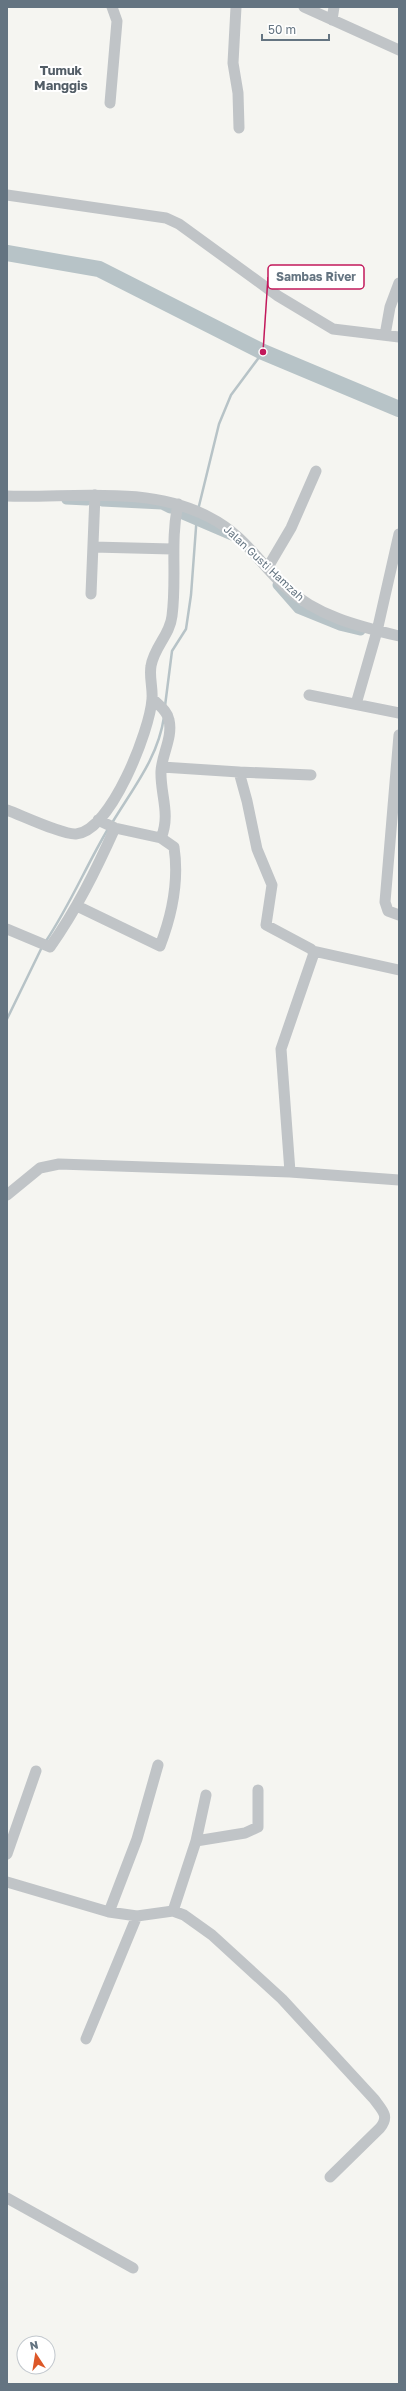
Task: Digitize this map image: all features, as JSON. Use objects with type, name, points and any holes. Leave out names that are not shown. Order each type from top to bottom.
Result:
[{"type":"street","points":[[110,103],[117,21],[112,7]]},
{"type":"street","points":[[236,7],[233,63],[238,93],[239,128]]},
{"type":"street","points":[[304,7],[399,50]]},
{"type":"street","points":[[332,20],[334,7]]},
{"type":"street","points":[[7,195],[166,218],[179,224],[278,296],[333,329],[399,337]]},
{"type":"street","points":[[385,335],[390,307],[399,283]]},
{"type":"street","points":[[268,567],[291,528],[316,471]]},
{"type":"street","points":[[91,594],[95,495]]},
{"type":"street","name":"Jalan Gusti Hamzah","points":[[7,496],[95,495],[146,498],[182,505],[209,516],[235,534],[298,598],[318,610],[348,623],[399,636]]},
{"type":"street","points":[[7,929],[50,947],[77,906],[92,879],[117,794],[131,768],[155,701],[151,666],[155,653],[166,635],[172,616],[172,549],[182,505]]},
{"type":"street","points":[[356,704],[377,631],[399,534]]},
{"type":"street","points":[[93,547],[172,549]]},
{"type":"street","points":[[309,694],[399,713]]},
{"type":"street","points":[[155,701],[167,713],[170,726],[162,766],[166,823],[161,838]]},
{"type":"street","points":[[399,735],[385,902],[388,911],[399,915]]},
{"type":"street","points":[[162,766],[239,772],[311,775]]},
{"type":"street","points":[[239,772],[247,800],[257,849],[272,885],[266,925],[313,951],[399,970]]},
{"type":"street","points":[[7,810],[71,834],[107,824],[161,838],[174,847],[174,879],[171,916],[160,946],[77,906]]},
{"type":"street","points":[[290,1172],[281,1049],[313,957],[313,951]]},
{"type":"street","points":[[7,1195],[40,1168],[59,1164],[290,1172],[399,1180]]},
{"type":"street","points":[[109,1912],[137,1839],[158,1765]]},
{"type":"street","points":[[7,1854],[36,1771]]},
{"type":"street","points":[[196,1840],[244,1833],[258,1827],[258,1790]]},
{"type":"street","points":[[173,1911],[196,1840],[206,1795]]},
{"type":"street","points":[[7,1882],[109,1912],[137,1916],[173,1911],[184,1915],[212,1935],[282,1999],[374,2099],[385,2114],[384,2122],[380,2128],[330,2177]]},
{"type":"street","points":[[86,2039],[137,1916]]},
{"type":"street","points":[[7,2198],[133,2268]]},
{"type":"waterway","points":[[7,253],[99,269],[263,352],[399,409]]},
{"type":"waterway","points":[[198,510],[219,424],[231,395],[263,352]]},
{"type":"waterway","points":[[66,500],[87,501]]},
{"type":"waterway","points":[[102,502],[162,505],[170,509]]},
{"type":"waterway","points":[[165,706],[172,651],[186,629],[191,595],[197,514]]},
{"type":"waterway","points":[[183,515],[232,536]]},
{"type":"waterway","points":[[277,585],[298,609],[340,626],[361,631]]},
{"type":"waterway","points":[[112,823],[144,772],[156,746],[164,717]]},
{"type":"waterway","points":[[46,941],[63,914],[108,829]]},
{"type":"waterway","points":[[7,1019],[42,947]]},
{"type":"place","name":"Sambas River","points":[[263,352]]},
{"type":"district","name":"Tumuk Manggis","points":[[61,78]]}]
